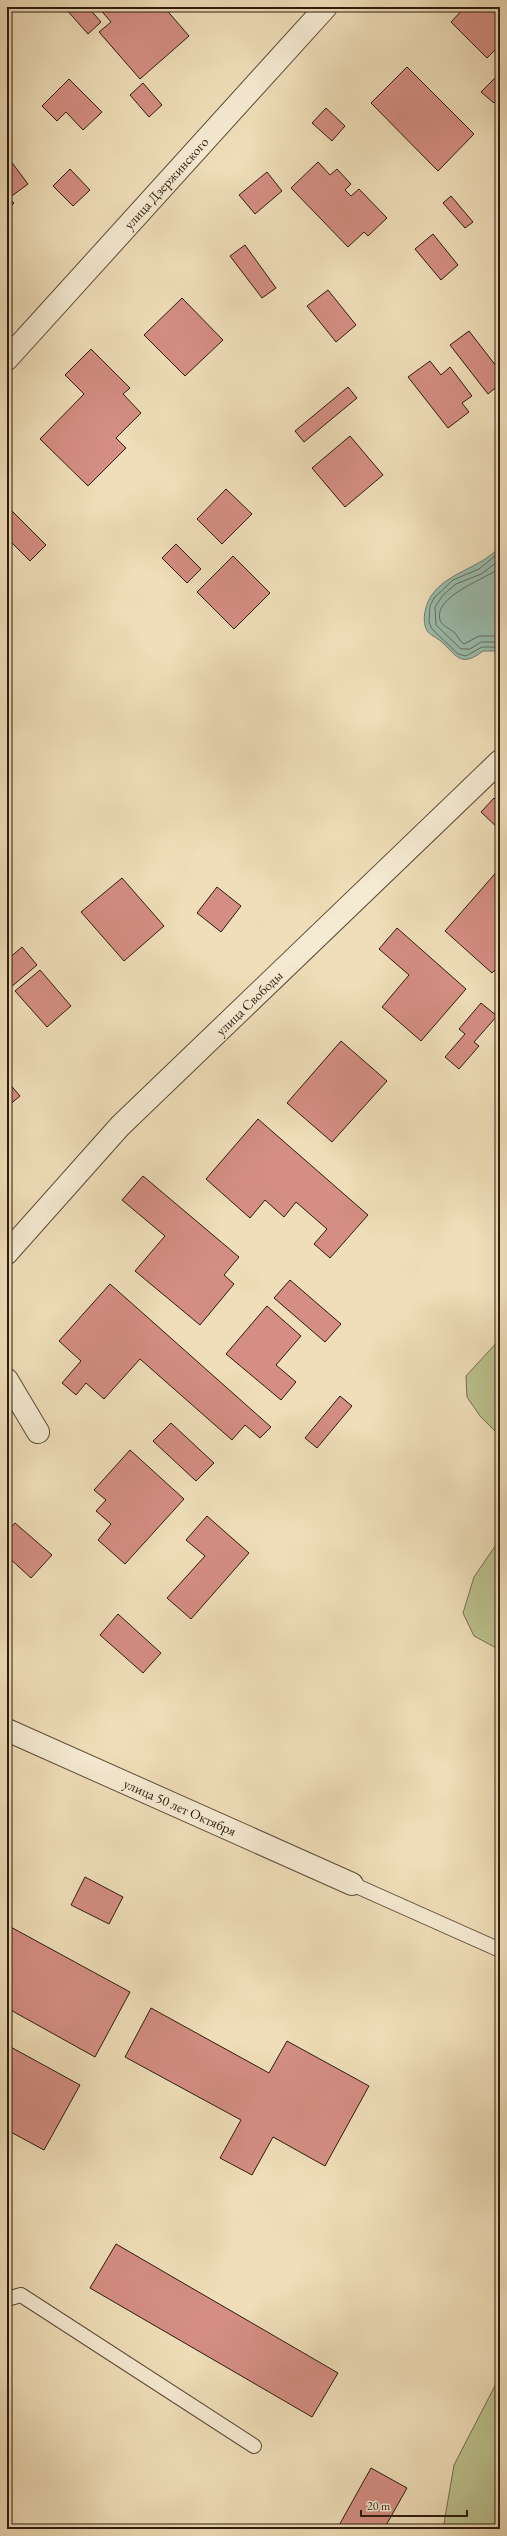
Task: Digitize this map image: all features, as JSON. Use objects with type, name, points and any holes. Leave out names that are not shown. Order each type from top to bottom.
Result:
[{"type":"street","name":"улица Дзержинского","points":[[7,359],[326,7]]},
{"type":"street","name":"улица Свободы","points":[[7,1253],[120,1126],[500,761]]},
{"type":"street","points":[[7,1380],[38,1432]]},
{"type":"street","name":"улица 50 лет Октября","points":[[7,1730],[352,1884]]},
{"type":"lane","points":[[352,1884],[500,1950]]},
{"type":"lane","points":[[7,2299],[21,2295],[254,2446]]},
{"type":"green space","points":[[500,1339],[500,1436],[480,1416],[467,1397],[466,1376]]},
{"type":"green space","points":[[500,1539],[500,1650],[474,1636],[463,1613],[474,1577]]},
{"type":"green space","points":[[499,2378],[500,2529],[443,2529],[454,2465]]},
{"type":"water","points":[[500,547],[500,651],[483,651],[470,659],[461,659],[428,632],[424,619],[427,604],[431,596],[446,581],[483,561]]},
{"type":"building","points":[[69,7],[88,7],[101,22],[88,34],[66,9]]},
{"type":"building","points":[[98,7],[164,7],[189,36],[140,79],[99,32],[111,22]]},
{"type":"building","points":[[465,7],[490,7],[498,14],[500,12],[500,45],[487,58],[451,22]]},
{"type":"building","points":[[407,67],[474,134],[438,171],[371,103]]},
{"type":"building","points":[[500,73],[500,97],[494,103],[481,92]]},
{"type":"building","points":[[69,79],[102,112],[83,130],[66,112],[57,121],[42,106]]},
{"type":"building","points":[[143,83],[162,105],[149,117],[130,95]]},
{"type":"building","points":[[326,108],[345,126],[332,141],[312,123]]},
{"type":"building","points":[[7,156],[28,184],[9,198],[14,203],[7,210]]},
{"type":"building","points":[[318,162],[330,175],[337,169],[351,184],[345,190],[351,196],[359,189],[387,218],[368,236],[364,232],[348,247],[291,188]]},
{"type":"building","points":[[70,169],[90,190],[73,206],[53,186]]},
{"type":"building","points":[[267,172],[282,191],[255,214],[239,195]]},
{"type":"building","points":[[451,196],[473,222],[465,228],[443,203]]},
{"type":"building","points":[[433,234],[458,265],[441,280],[415,249]]},
{"type":"building","points":[[245,245],[276,288],[262,298],[230,256]]},
{"type":"building","points":[[328,290],[356,325],[336,342],[307,306]]},
{"type":"building","points":[[182,298],[223,340],[185,376],[144,335]]},
{"type":"building","points":[[469,331],[500,371],[500,384],[488,394],[450,345]]},
{"type":"building","points":[[91,349],[130,388],[123,394],[141,413],[116,438],[126,448],[88,486],[40,439],[84,394],[65,375]]},
{"type":"building","points":[[430,361],[441,375],[450,367],[472,396],[462,403],[469,412],[448,428],[408,377]]},
{"type":"building","points":[[348,387],[357,398],[304,442],[295,431]]},
{"type":"building","points":[[350,436],[383,475],[345,507],[312,468]]},
{"type":"building","points":[[226,489],[252,514],[222,544],[197,519]]},
{"type":"building","points":[[7,506],[46,545],[30,561],[7,538]]},
{"type":"building","points":[[176,544],[201,569],[187,583],[162,558]]},
{"type":"building","points":[[233,556],[270,593],[234,629],[197,592]]},
{"type":"building","points":[[494,798],[500,804],[500,830],[481,812]]},
{"type":"building","points":[[500,868],[500,965],[492,973],[445,931]]},
{"type":"building","points":[[122,878],[164,926],[124,961],[81,912]]},
{"type":"building","points":[[217,887],[241,906],[221,932],[197,913]]},
{"type":"building","points":[[397,928],[466,989],[421,1041],[382,1007],[409,975],[379,949]]},
{"type":"building","points":[[22,947],[37,965],[11,987],[7,982],[7,960]]},
{"type":"building","points":[[40,970],[71,1006],[47,1027],[15,991]]},
{"type":"building","points":[[481,1003],[497,1016],[474,1042],[479,1046],[459,1069],[445,1057],[465,1034],[459,1029]]},
{"type":"building","points":[[341,1041],[387,1081],[332,1142],[287,1103]]},
{"type":"building","points":[[7,1081],[20,1096],[7,1107]]},
{"type":"building","points":[[258,1119],[368,1215],[330,1258],[314,1244],[327,1229],[296,1202],[284,1217],[265,1200],[250,1218],[206,1179]]},
{"type":"building","points":[[143,1176],[239,1257],[224,1275],[234,1284],[200,1325],[135,1271],[165,1236],[122,1200]]},
{"type":"building","points":[[290,1280],[341,1324],[325,1342],[274,1298]]},
{"type":"building","points":[[110,1284],[271,1427],[260,1438],[245,1425],[232,1440],[140,1359],[104,1399],[86,1383],[76,1395],[62,1383],[81,1361],[59,1341]]},
{"type":"building","points":[[267,1306],[301,1336],[276,1365],[296,1382],[281,1400],[226,1354]]},
{"type":"building","points":[[340,1396],[352,1406],[317,1448],[305,1438]]},
{"type":"building","points":[[171,1423],[214,1463],[196,1481],[153,1441]]},
{"type":"building","points":[[130,1450],[184,1499],[125,1564],[98,1540],[111,1524],[96,1511],[106,1500],[94,1490]]},
{"type":"building","points":[[207,1516],[249,1553],[191,1619],[167,1598],[205,1556],[186,1540]]},
{"type":"building","points":[[15,1523],[52,1555],[31,1578],[7,1556],[7,1532]]},
{"type":"building","points":[[118,1614],[161,1653],[143,1673],[100,1635]]},
{"type":"building","points":[[85,1877],[123,1897],[109,1924],[71,1905]]},
{"type":"building","points":[[7,1925],[130,1992],[95,2057],[7,2008]]},
{"type":"building","points":[[151,2008],[269,2073],[287,2041],[369,2086],[325,2166],[273,2137],[252,2175],[220,2158],[241,2120],[125,2057]]},
{"type":"building","points":[[7,2045],[80,2085],[44,2150],[7,2130]]},
{"type":"building","points":[[116,2244],[338,2373],[312,2417],[90,2288]]},
{"type":"building","points":[[371,2468],[407,2488],[384,2529],[337,2529]]}]
